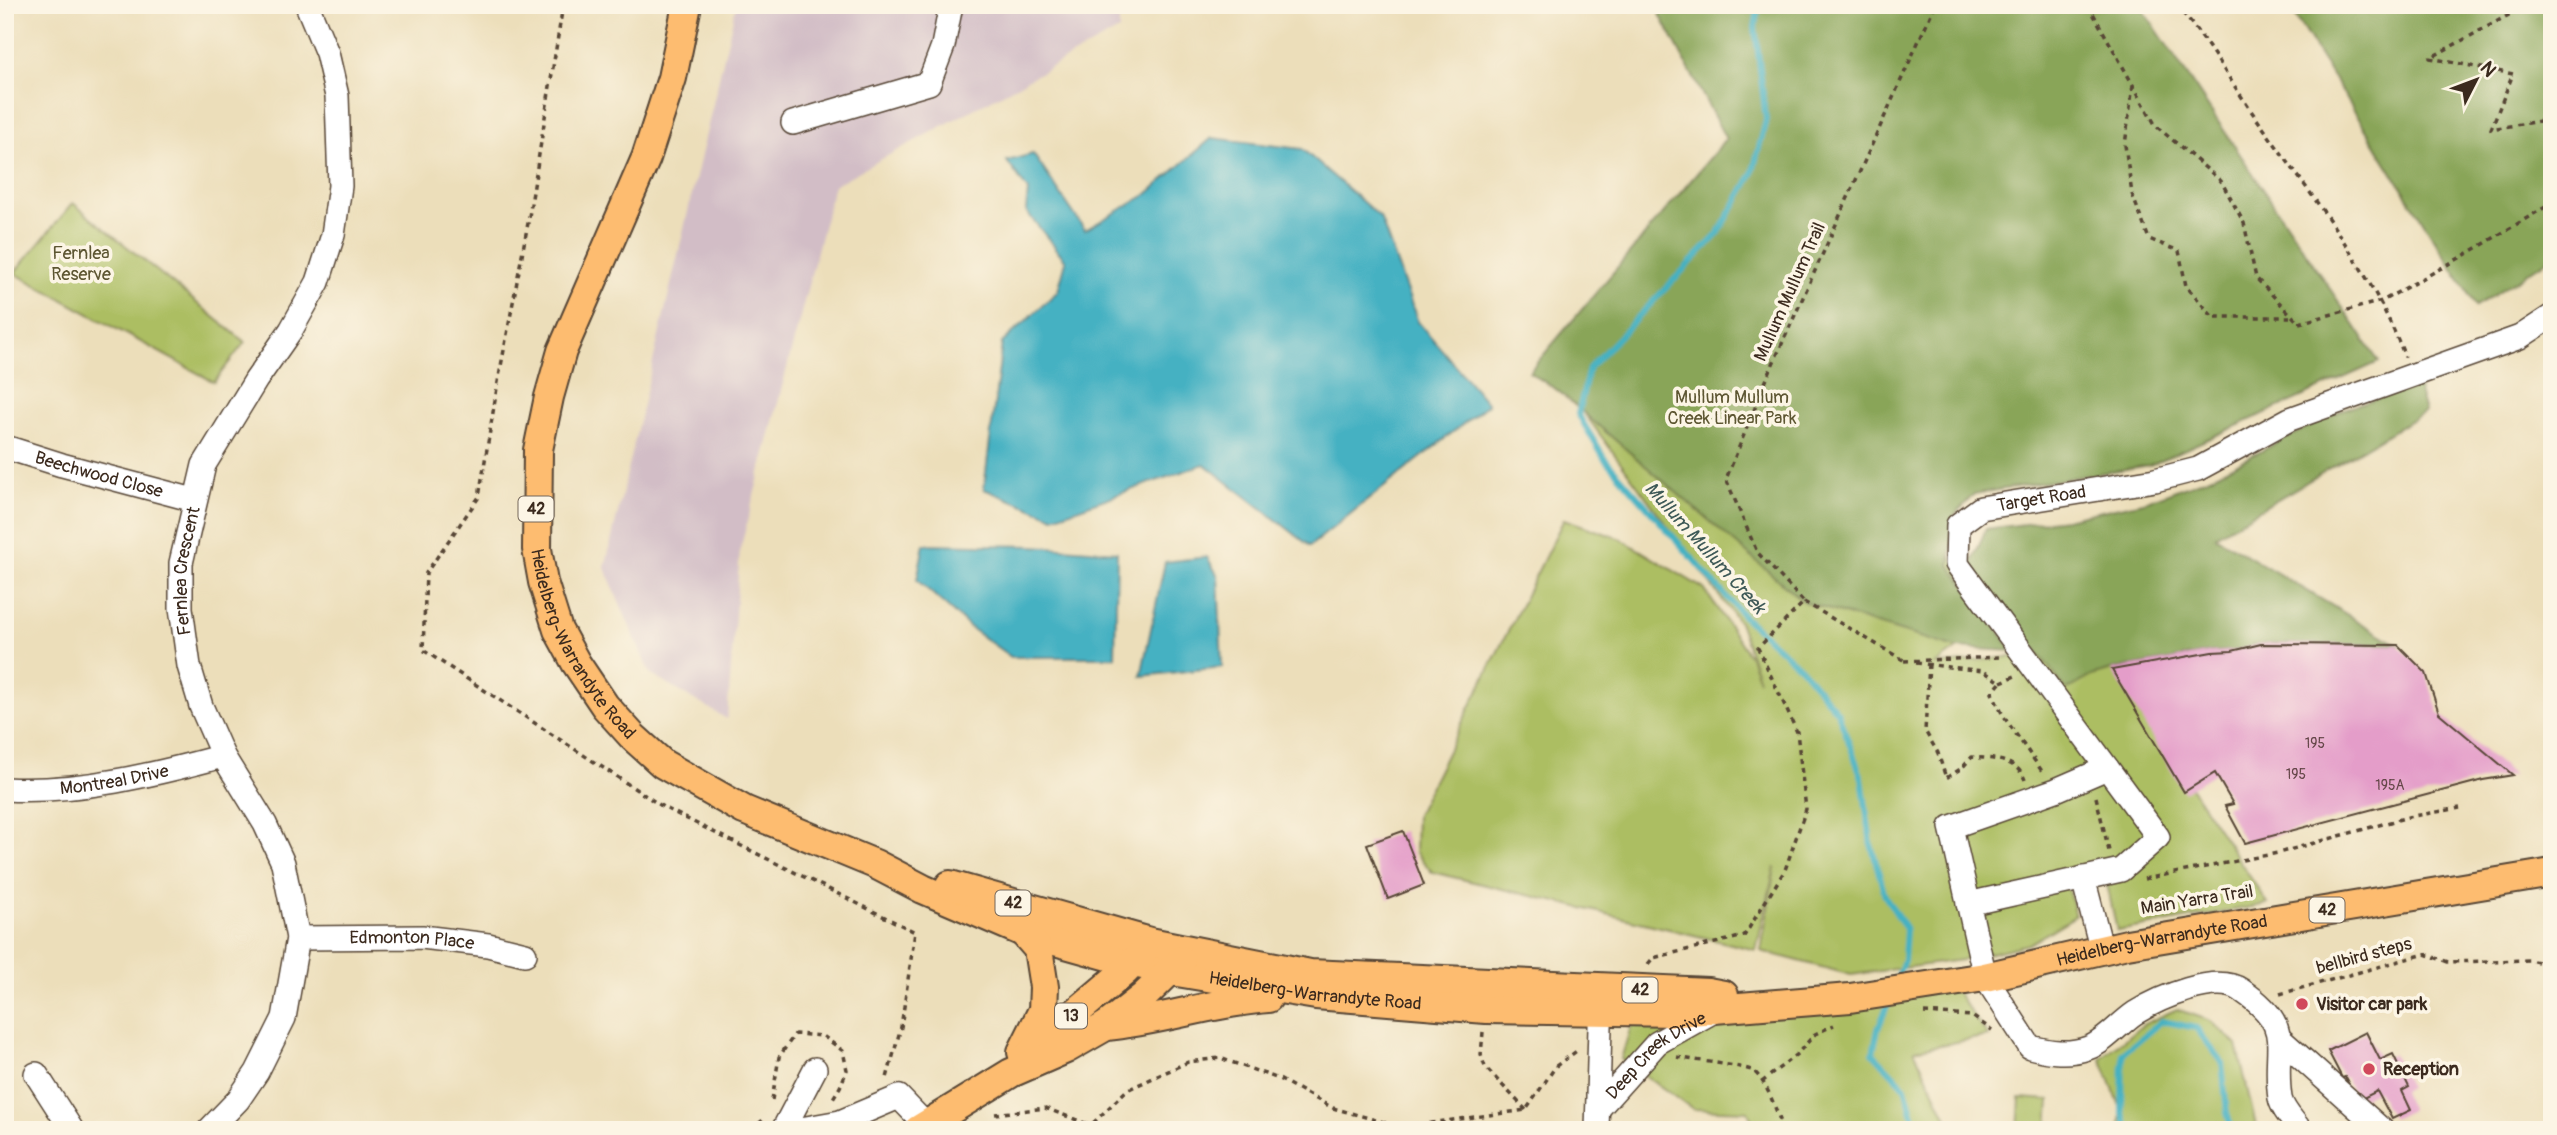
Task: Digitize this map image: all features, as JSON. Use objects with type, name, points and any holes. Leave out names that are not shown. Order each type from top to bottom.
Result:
[{"type":"main road","name":"Heidelberg-Warrandyte Road","points":[[687,5],[672,78],[646,158],[562,351],[549,397],[538,450],[537,549],[543,582],[558,629],[576,663],[605,706],[633,737],[663,764],[744,810],[875,864],[1142,953],[1171,971],[1316,995],[1486,1009],[1678,1012],[1850,998],[1984,977],[2127,944],[2552,873]]},
{"type":"main road","name":"Heidelberg-Warrandyte Road","points":[[875,864],[923,889],[1023,932],[1142,953],[1190,951],[1310,974],[1600,1011],[1643,990],[1708,992],[1774,1004]]},
{"type":"main road","points":[[1012,1073],[1043,1010],[1044,987],[1038,949],[1023,932]]},
{"type":"main road","name":"13","points":[[922,1127],[1012,1073],[1066,1049],[1106,1026],[1171,971],[1190,951]]},
{"type":"main road","name":"13","points":[[1012,1073],[1053,1032],[1142,953]]},
{"type":"main road","points":[[1106,1026],[1140,1023],[1235,1000],[1316,995]]},
{"type":"street","name":"Fernlea Crescent","points":[[209,1130],[238,1100],[257,1072],[284,1018],[298,938],[283,863],[265,824],[223,756],[201,706],[189,666],[181,607],[181,563],[204,465],[318,282],[333,235],[340,186],[337,96],[327,53],[307,5]]},
{"type":"street","points":[[793,123],[929,83],[943,46],[951,5]]},
{"type":"street","name":"Target Road","points":[[1968,904],[2121,870],[2158,837],[2099,773],[1957,564],[1958,525],[1981,508],[2155,480],[2198,470],[2290,419],[2520,337],[2552,316]]},
{"type":"street","name":"Beechwood Close","points":[[5,447],[194,500]]},
{"type":"street","name":"Montreal Drive","points":[[5,789],[34,791],[150,775],[223,756]]},
{"type":"street","points":[[2099,773],[1951,827],[1984,977],[2031,1047],[2055,1054],[2090,1048],[2137,1012],[2187,990],[2216,983],[2236,987],[2258,1002],[2274,1021],[2279,1038],[2280,1101],[2300,1130]]},
{"type":"street","points":[[2082,878],[2102,951]]},
{"type":"street","name":"Edmonton Place","points":[[298,938],[422,937],[488,945],[526,954]]},
{"type":"street","name":"Deep Creek Drive","points":[[1598,1119],[1657,1043],[1719,1008]]},
{"type":"street","name":"Deep Creek Drive","points":[[1598,1119],[1600,1011]]},
{"type":"street","points":[[2279,1038],[2382,1130]]},
{"type":"street","points":[[775,1123],[815,1069]]},
{"type":"street","points":[[36,1074],[72,1130]]},
{"type":"street","points":[[795,1130],[839,1122],[899,1097],[922,1127]]},
{"type":"path","points":[[563,5],[528,223],[479,497],[426,573],[423,650],[663,807],[915,932],[901,1027],[886,1083]]},
{"type":"path","name":"Mullum Mullum Trail","points":[[1904,661],[1804,602],[1757,552],[1726,479],[1777,354],[1936,5]]},
{"type":"path","points":[[2076,5],[2090,7],[2156,126],[2221,181],[2244,223],[2256,278],[2299,323],[2379,302],[2552,203]]},
{"type":"path","points":[[2176,5],[2198,30],[2258,120],[2343,237],[2393,327],[2412,375]]},
{"type":"path","points":[[2527,5],[2430,58],[2513,74],[2491,128],[2552,120]]},
{"type":"path","points":[[2133,85],[2125,145],[2132,194],[2149,239],[2179,251],[2186,286],[2213,317],[2292,317]]},
{"type":"path","points":[[1643,990],[1643,970],[1653,958],[1744,936],[1784,870],[1806,809],[1797,732],[1758,648],[1804,602]]},
{"type":"path","points":[[1904,661],[2008,657]]},
{"type":"path","points":[[1904,661],[1983,671],[2001,682],[1992,693],[2004,717],[2056,790]]},
{"type":"path","points":[[1929,664],[1925,731],[1938,753],[1946,778],[1962,768],[1972,757],[2005,761],[2022,773],[2032,799]]},
{"type":"path","points":[[2099,773],[2109,850],[2107,873]]},
{"type":"path","points":[[2135,881],[2278,853],[2408,817],[2460,808]]},
{"type":"path","name":"bellbird steps","points":[[2258,1002],[2425,954],[2448,962],[2529,960],[2552,965]]},
{"type":"path","points":[[1486,1009],[1481,1055],[1485,1067],[1526,1110]]},
{"type":"path","points":[[1086,1130],[1127,1090],[1188,1062],[1220,1058],[1279,1079],[1333,1108],[1401,1127],[1526,1110],[1556,1066],[1600,1011]]},
{"type":"path","points":[[1918,1012],[1972,1016],[1999,1035],[2031,1047]]},
{"type":"path","points":[[1762,1082],[1787,1063],[1815,1034],[1835,1025]]},
{"type":"path","points":[[770,1106],[779,1057],[795,1034],[823,1036],[843,1051],[846,1070],[840,1087],[829,1104]]},
{"type":"path","points":[[1657,1043],[1675,1057],[1753,1071],[1762,1082],[1784,1130]]},
{"type":"path","points":[[964,1103],[983,1115],[1045,1108],[1090,1125]]},
{"type":"path","points":[[751,1130],[775,1123]]},
{"type":"shaded area","points":[[736,5],[1119,5],[1119,30],[834,185],[740,550],[727,719],[650,674],[605,568]]},
{"type":"green space","name":"Mullum Mullum Creek Linear Park","points":[[1655,5],[2140,5],[2379,362],[2150,465],[1974,494],[1954,516],[1950,565],[2013,651],[1956,648],[1804,602],[1557,390],[1529,372],[1726,139]]},
{"type":"green space","points":[[2288,5],[2552,5],[2552,257],[2476,306]]},
{"type":"green space","name":"Fernlea Reserve","points":[[73,203],[245,342],[214,382],[14,273]]},
{"type":"green space","points":[[2417,385],[2425,412],[2215,536],[2398,645],[2261,644],[2112,670],[2092,676],[2067,690],[1970,566],[1986,529],[2065,519],[2147,501],[2210,477],[2344,409]]},
{"type":"green space","name":"Mullum Mullum Creek Linear Park","points":[[1853,395],[1992,623],[1935,665],[2008,657],[2103,655],[2268,904],[2117,931],[2103,865],[2064,873],[2075,916],[2029,944],[1962,960],[1851,975],[1761,951],[1775,867],[1756,950],[1432,872],[1415,852],[1416,815],[1564,519],[1621,539],[1704,589],[1750,657],[1759,680],[1740,624],[1584,413]]},
{"type":"green space","points":[[1950,983],[1988,1036],[1914,1050],[1948,1120],[1940,1130],[1755,1130],[1748,1111],[1693,1109],[1621,1059],[1633,1020]]},
{"type":"green space","points":[[2177,1009],[2211,1021],[2237,1045],[2257,1130],[2120,1130],[2122,1111],[2101,1058],[2144,1024]]},
{"type":"green space","points":[[2020,1098],[2050,1100],[2048,1130],[2018,1130]]},
{"type":"water","points":[[1212,138],[1302,149],[1380,217],[1418,322],[1488,404],[1310,546],[1204,464],[1054,517],[984,489],[1002,343],[1058,291],[1066,261],[1026,211],[1028,191],[1007,161],[1033,154],[1085,230],[1146,195]]},
{"type":"water","points":[[924,544],[1033,546],[1117,552],[1115,657],[1011,657],[973,630],[917,580]]},
{"type":"water","points":[[1207,557],[1218,576],[1222,667],[1141,676],[1165,562]]},
{"type":"building","points":[[2261,644],[2398,645],[2426,673],[2439,713],[2513,775],[2483,780],[2245,843],[2225,806],[2233,804],[2215,773],[2184,792],[2112,670]]},
{"type":"building","points":[[1403,831],[1424,885],[1388,899],[1367,844]]},
{"type":"building","name":"Reception","points":[[2366,1032],[2380,1060],[2393,1054],[2409,1087],[2402,1091],[2411,1110],[2392,1119],[2377,1091],[2363,1098],[2365,1100],[2353,1092],[2345,1077],[2342,1078],[2328,1051]]},
{"type":"waterway","name":"Mullum Mullum Creek","points":[[1759,5],[1755,27],[1766,120],[1752,175],[1718,234],[1589,368],[1578,414],[1604,458],[1746,619],[1801,668],[1838,713],[1862,778],[1871,844],[1885,896],[1906,929],[1904,960],[1895,984]]},
{"type":"waterway","name":"Mullum Mullum Creek","points":[[1889,1001],[1878,1029],[1873,1053],[1905,1087],[1917,1130]]},
{"type":"waterway","name":"Mullum Mullum Creek","points":[[2129,1130],[2122,1111],[2123,1053],[2162,1021],[2196,1028],[2222,1062],[2227,1113],[2232,1130]]},
{"type":"place","name":"Visitor car park","points":[[2302,1004]]},
{"type":"place","name":"Reception","points":[[2369,1069]]}]
